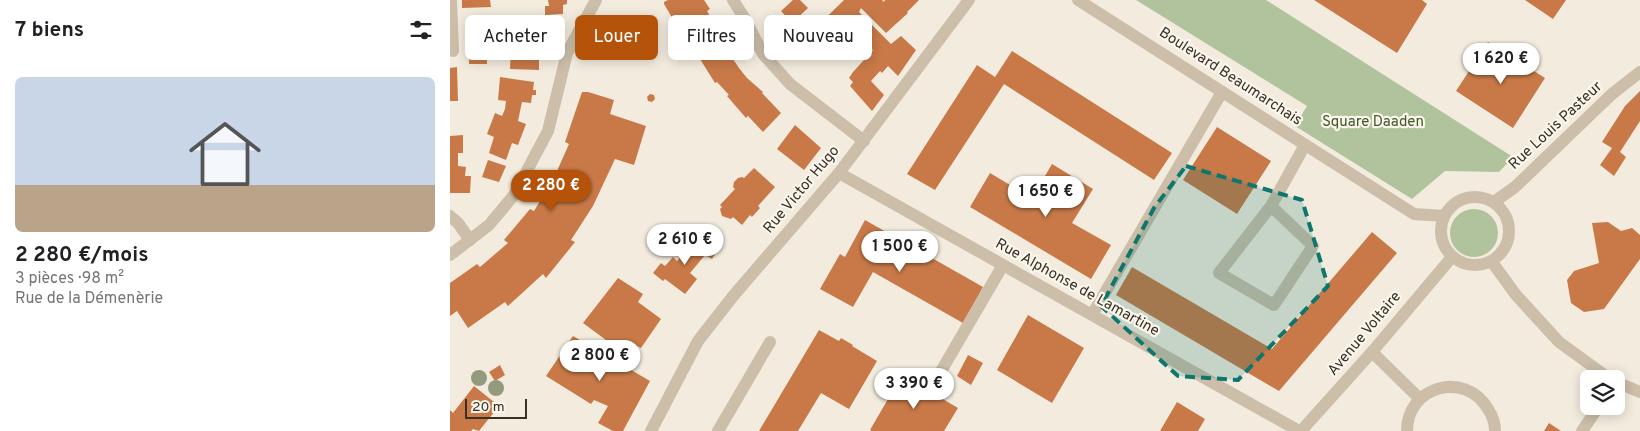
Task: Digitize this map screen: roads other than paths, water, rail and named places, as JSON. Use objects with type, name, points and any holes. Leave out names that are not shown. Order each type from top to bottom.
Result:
[{"type":"street","points":[[451,0],[453,51]]},
{"type":"street","points":[[450,255],[489,225],[514,195],[548,131],[567,53],[596,0]]},
{"type":"street","points":[[734,0],[763,54],[790,84],[864,141]]},
{"type":"street","name":"Rue Victor Hugo","points":[[651,431],[698,342],[734,296],[838,174],[969,0]]},
{"type":"street","name":"Boulevard Beaumarchais","points":[[1078,0],[1414,214],[1444,216]]},
{"type":"street","name":"Rue Louis Pasteur","points":[[1494,202],[1515,187],[1612,94],[1640,72]]},
{"type":"street","points":[[1092,315],[1222,92]]},
{"type":"street","points":[[1271,206],[1313,246],[1274,305],[1219,273],[1271,206],[1305,145]]},
{"type":"street","name":"Rue Alphonse de Lamartine","points":[[838,174],[1300,431]]},
{"type":"street","points":[[1472,197],[1494,202],[1507,217],[1510,227],[1506,247],[1492,262],[1471,266],[1461,263],[1452,257],[1442,242],[1441,224],[1444,216],[1451,206],[1460,200],[1472,197]]},
{"type":"street","points":[[450,216],[458,223],[470,240]]},
{"type":"street","name":"Avenue Voltaire","points":[[1300,431],[1372,352],[1452,257]]},
{"type":"street","points":[[1492,262],[1516,295],[1559,342],[1598,370]]},
{"type":"street","points":[[940,373],[1003,265]]},
{"type":"street","points":[[718,431],[770,342]]},
{"type":"street","points":[[1372,352],[1420,399]]},
{"type":"street","points":[[1625,386],[1640,392]]},
{"type":"street","points":[[1407,431],[1407,423],[1412,410],[1420,399],[1432,391],[1446,387],[1460,387],[1473,393],[1484,402],[1492,414],[1494,431]]},
{"type":"street","points":[[1582,431],[1593,415]]},
{"type":"park label","name":"Square Daaden","points":[[1373,122]]}]
